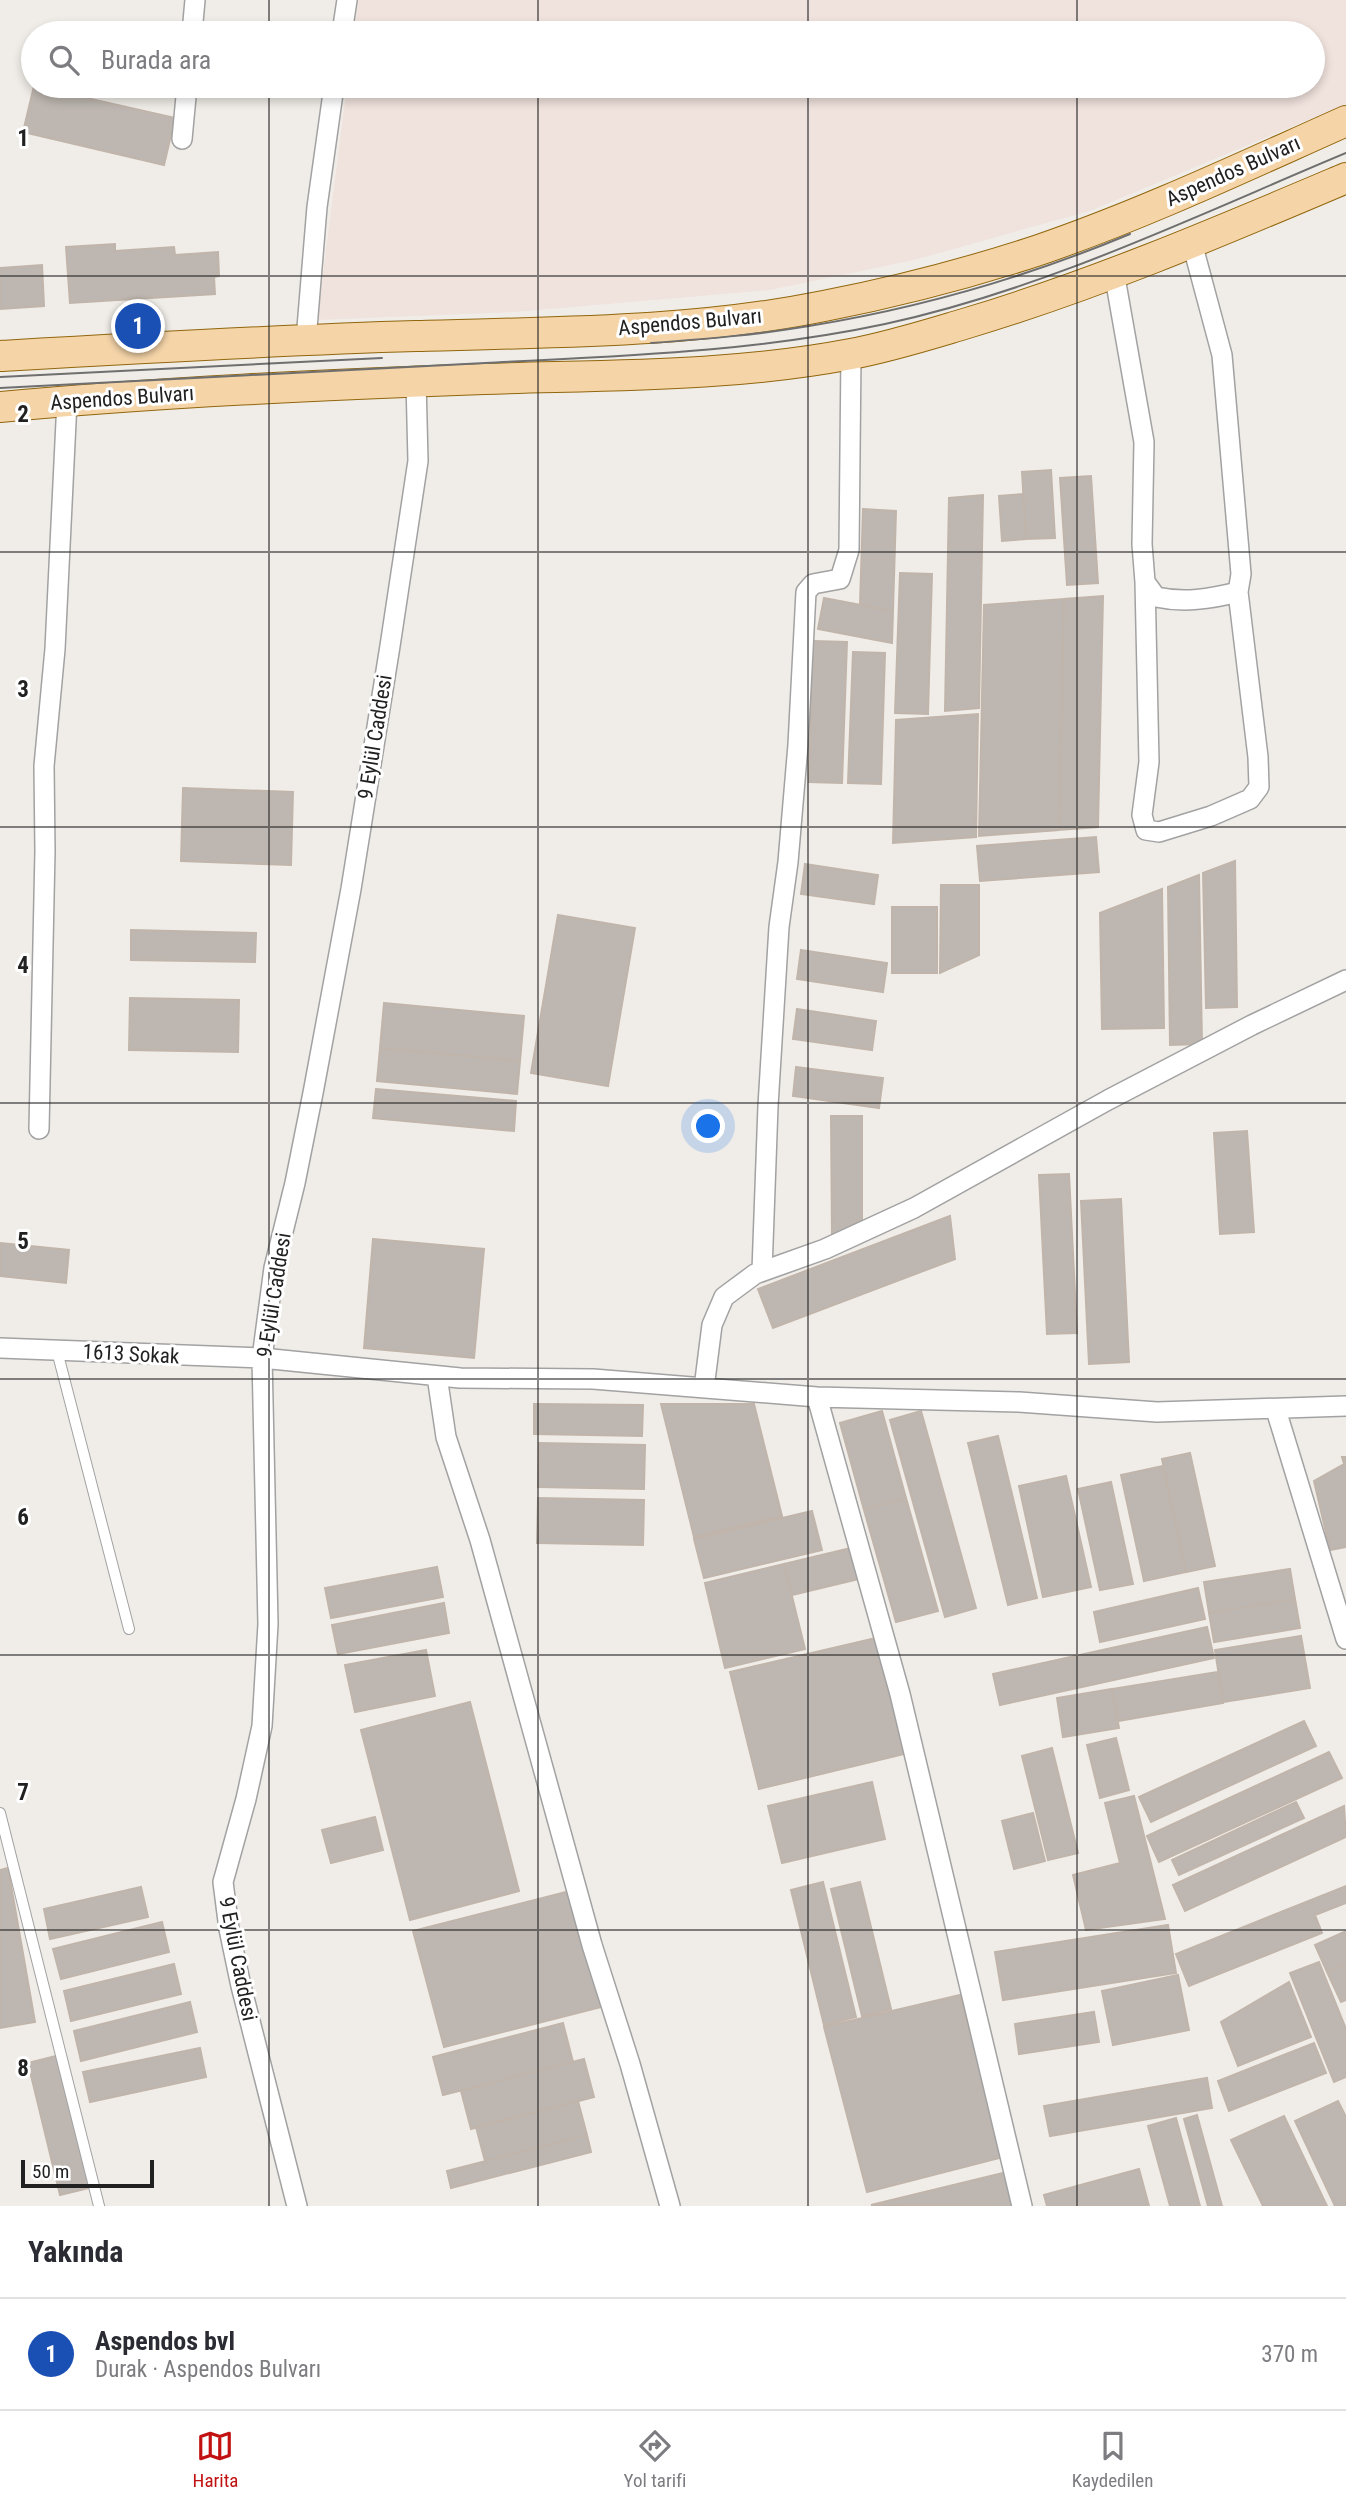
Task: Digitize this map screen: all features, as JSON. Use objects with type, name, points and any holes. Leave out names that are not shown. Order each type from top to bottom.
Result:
[{"type":"main road","name":"Aspendos Bulvarı","points":[[0,355],[306,340],[623,329],[711,323],[823,307],[942,278],[1038,250],[1146,209],[1346,121]]},
{"type":"main road","name":"Aspendos Bulvarı","points":[[0,407],[416,382],[736,369],[851,354],[1013,309],[1192,243],[1346,178]]},
{"type":"street","points":[[193,21],[195,0]]},
{"type":"street","points":[[344,21],[347,0]]},
{"type":"street","points":[[182,139],[186,98]]},
{"type":"street","points":[[306,340],[317,207],[332,98]]},
{"type":"street","points":[[1114,271],[1144,442],[1142,544],[1149,762],[1142,815],[1146,830],[1159,832],[1211,816],[1250,799],[1259,787],[1258,757],[1238,592],[1241,574],[1222,355],[1192,243]]},
{"type":"street","points":[[762,1271],[768,1106],[779,927],[788,862],[798,745],[806,592],[813,584],[840,579],[849,550],[851,354]]},
{"type":"street","name":"9 Eylül Caddesi","points":[[297,2206],[239,1975],[222,1882],[246,1800],[262,1726],[268,1624],[262,1358],[274,1268],[295,1183],[351,889],[390,646],[418,461],[416,382]]},
{"type":"street","points":[[39,1129],[45,865],[44,766],[55,649],[67,401]]},
{"type":"street","points":[[1145,582],[1156,597],[1174,601],[1213,598],[1238,592]]},
{"type":"street","points":[[704,1388],[712,1325],[724,1297],[755,1274],[825,1249],[914,1208],[1132,1088],[1252,1025],[1346,981]]},
{"type":"street","name":"1613 Sokak","points":[[0,1348],[262,1358],[460,1378],[593,1379],[817,1397],[1019,1402],[1157,1412],[1346,1406]]},
{"type":"street","points":[[437,1376],[446,1437],[480,1541],[589,1933],[631,2064],[670,2206]]},
{"type":"street","points":[[817,1397],[900,1694],[1022,2206]]},
{"type":"street","points":[[1276,1409],[1346,1639]]},
{"type":"lane","points":[[57,1351],[129,1629]]},
{"type":"lane","points":[[0,1813],[99,2206]]},
{"type":"shaded area","points":[[358,0],[1346,0],[1346,104],[1090,211],[914,260],[770,290],[515,312],[317,320],[345,98],[1325,98],[1325,21],[355,21]]},
{"type":"building","points":[[31,98],[87,98],[175,118],[164,165],[23,132]]},
{"type":"building","points":[[115,244],[115,251],[174,247],[175,255],[218,252],[219,276],[214,277],[215,294],[70,303],[66,247]]},
{"type":"building","points":[[42,265],[44,306],[0,309],[0,268]]},
{"type":"building","points":[[1051,470],[1055,538],[1026,539],[1022,472]]},
{"type":"building","points":[[1091,476],[1098,583],[1067,585],[1060,478]]},
{"type":"building","points":[[1023,494],[1026,539],[1002,541],[999,496]]},
{"type":"building","points":[[983,495],[979,708],[945,711],[949,498]]},
{"type":"building","points":[[863,509],[896,511],[893,611],[860,605]]},
{"type":"building","points":[[900,573],[932,574],[928,714],[895,713]]},
{"type":"building","points":[[1103,596],[1098,827],[1059,830],[1064,599]]},
{"type":"building","points":[[824,598],[893,611],[892,643],[818,629]]},
{"type":"building","points":[[1064,599],[1059,830],[979,836],[984,605]]},
{"type":"building","points":[[813,641],[847,642],[842,783],[809,782]]},
{"type":"building","points":[[853,652],[885,653],[881,784],[848,783]]},
{"type":"building","points":[[978,714],[976,837],[893,843],[896,720]]},
{"type":"building","points":[[183,788],[293,792],[291,865],[181,861]]},
{"type":"building","points":[[1096,837],[1099,872],[980,881],[977,846]]},
{"type":"building","points":[[1235,861],[1237,1007],[1206,1008],[1203,873]]},
{"type":"building","points":[[805,864],[878,875],[874,904],[801,894]]},
{"type":"building","points":[[1199,875],[1202,1044],[1170,1045],[1168,887]]},
{"type":"building","points":[[941,885],[979,885],[979,955],[940,973]]},
{"type":"building","points":[[1162,889],[1164,1028],[1102,1029],[1100,913]]},
{"type":"building","points":[[892,907],[937,907],[937,973],[892,973]]},
{"type":"building","points":[[558,915],[635,928],[608,1086],[531,1073]]},
{"type":"building","points":[[131,930],[256,933],[255,962],[131,960]]},
{"type":"building","points":[[801,950],[887,963],[883,992],[797,979]]},
{"type":"building","points":[[130,998],[239,1000],[238,1052],[129,1050]]},
{"type":"building","points":[[384,1003],[524,1016],[520,1061],[380,1048]]},
{"type":"building","points":[[797,1009],[876,1021],[872,1050],[793,1039]]},
{"type":"building","points":[[380,1048],[520,1061],[517,1094],[377,1081]]},
{"type":"building","points":[[796,1067],[883,1078],[879,1108],[793,1096]]},
{"type":"building","points":[[376,1089],[516,1101],[514,1131],[373,1118]]},
{"type":"building","points":[[831,1116],[862,1116],[862,1220],[832,1237]]},
{"type":"building","points":[[1247,1131],[1254,1232],[1220,1234],[1214,1133]]},
{"type":"building","points":[[1069,1174],[1077,1333],[1047,1334],[1039,1175]]},
{"type":"building","points":[[1121,1199],[1129,1362],[1089,1364],[1081,1201]]},
{"type":"building","points":[[950,1216],[955,1259],[773,1328],[758,1289]]},
{"type":"building","points":[[373,1239],[484,1249],[474,1358],[364,1348]]},
{"type":"building","points":[[0,1243],[69,1250],[66,1283],[0,1276]]},
{"type":"building","points":[[534,1404],[643,1405],[642,1436],[534,1434]]},
{"type":"building","points":[[661,1404],[754,1404],[782,1516],[694,1537]]},
{"type":"building","points":[[882,1411],[906,1498],[864,1510],[840,1423]]},
{"type":"building","points":[[921,1411],[976,1608],[945,1617],[890,1420]]},
{"type":"building","points":[[998,1436],[1037,1598],[1008,1605],[968,1443]]},
{"type":"building","points":[[539,1443],[645,1445],[644,1489],[538,1487]]},
{"type":"building","points":[[1190,1453],[1215,1566],[1186,1572],[1162,1459]]},
{"type":"building","points":[[1342,1457],[1346,1457],[1346,1547],[1330,1550],[1314,1481],[1344,1464]]},
{"type":"building","points":[[1163,1466],[1186,1572],[1144,1581],[1121,1475]]},
{"type":"building","points":[[1066,1476],[1091,1587],[1043,1597],[1019,1486]]},
{"type":"building","points":[[1111,1482],[1133,1584],[1100,1590],[1078,1489]]},
{"type":"building","points":[[538,1498],[644,1500],[643,1545],[537,1543]]},
{"type":"building","points":[[906,1498],[938,1611],[896,1622],[864,1510]]},
{"type":"building","points":[[812,1511],[822,1550],[704,1578],[694,1539]]},
{"type":"building","points":[[855,1547],[863,1578],[792,1595],[784,1564]]},
{"type":"building","points":[[784,1564],[805,1649],[725,1668],[705,1583]]},
{"type":"building","points":[[437,1567],[443,1597],[331,1618],[325,1588]]},
{"type":"building","points":[[1290,1569],[1295,1599],[1209,1613],[1204,1582]]},
{"type":"building","points":[[1198,1588],[1205,1619],[1100,1642],[1094,1612]]},
{"type":"building","points":[[1295,1599],[1300,1628],[1214,1642],[1209,1613]]},
{"type":"building","points":[[444,1603],[449,1633],[338,1654],[332,1625]]},
{"type":"building","points":[[1207,1627],[1214,1658],[1000,1705],[993,1674]]},
{"type":"building","points":[[1301,1636],[1310,1688],[1223,1702],[1215,1650]]},
{"type":"building","points":[[876,1638],[904,1754],[759,1789],[730,1672]]},
{"type":"building","points":[[426,1650],[435,1696],[355,1712],[345,1665]]},
{"type":"building","points":[[1218,1672],[1223,1703],[1118,1721],[1112,1689]]},
{"type":"building","points":[[1112,1689],[1119,1728],[1063,1737],[1057,1698]]},
{"type":"building","points":[[470,1702],[519,1891],[410,1920],[361,1730]]},
{"type":"building","points":[[1304,1721],[1316,1746],[1151,1822],[1139,1797]]},
{"type":"building","points":[[1116,1738],[1129,1790],[1100,1798],[1087,1745]]},
{"type":"building","points":[[1052,1748],[1078,1853],[1048,1860],[1022,1756]]},
{"type":"building","points":[[1329,1752],[1342,1778],[1159,1862],[1147,1836]]},
{"type":"building","points":[[872,1782],[885,1839],[782,1863],[768,1806]]},
{"type":"building","points":[[1134,1796],[1165,1919],[1086,1930],[1073,1875],[1120,1863],[1105,1803]]},
{"type":"building","points":[[1296,1802],[1304,1818],[1179,1875],[1172,1860]]},
{"type":"building","points":[[1344,1806],[1346,1837],[1185,1911],[1173,1885]]},
{"type":"building","points":[[1033,1813],[1045,1861],[1014,1869],[1002,1821]]},
{"type":"building","points":[[375,1817],[383,1850],[331,1863],[322,1830]]},
{"type":"building","points":[[8,1868],[35,2022],[0,2028],[0,1870]]},
{"type":"building","points":[[823,1882],[856,2017],[824,2025],[791,1890]]},
{"type":"building","points":[[860,1882],[891,2009],[862,2016],[831,1889]]},
{"type":"building","points":[[1346,1886],[1346,1903],[1315,1915],[1322,1933],[1189,1986],[1176,1954]]},
{"type":"building","points":[[141,1887],[148,1917],[50,1939],[44,1909]]},
{"type":"building","points":[[570,1891],[601,2007],[444,2047],[413,1931]]},
{"type":"building","points":[[162,1922],[169,1952],[61,1979],[53,1949]]},
{"type":"building","points":[[1168,1925],[1176,1973],[1003,2000],[995,1952]]},
{"type":"building","points":[[1346,1931],[1346,1964],[1327,1972],[1315,1945]]},
{"type":"building","points":[[1319,1962],[1346,2029],[1346,2077],[1334,2082],[1290,1973]]},
{"type":"building","points":[[174,1964],[181,1994],[71,2021],[64,1991]]},
{"type":"building","points":[[1346,1964],[1346,2000],[1341,2002],[1327,1972]]},
{"type":"building","points":[[1178,1975],[1189,2030],[1113,2045],[1102,1991]]},
{"type":"building","points":[[1289,1982],[1311,2037],[1238,2066],[1221,2022]]},
{"type":"building","points":[[960,1995],[1003,2157],[867,2192],[824,2027]]},
{"type":"building","points":[[190,2002],[197,2032],[81,2061],[74,2031]]},
{"type":"building","points":[[1094,2012],[1099,2042],[1019,2054],[1015,2024]]},
{"type":"building","points":[[563,2023],[573,2062],[443,2095],[433,2057]]},
{"type":"building","points":[[1314,2043],[1326,2073],[1229,2111],[1218,2081]]},
{"type":"building","points":[[200,2048],[206,2077],[90,2102],[83,2072]]},
{"type":"building","points":[[60,2055],[93,2187],[60,2195],[28,2063]]},
{"type":"building","points":[[584,2059],[594,2097],[471,2129],[461,2091]]},
{"type":"building","points":[[1207,2078],[1212,2108],[1050,2136],[1044,2106]]},
{"type":"building","points":[[578,2101],[587,2135],[485,2161],[476,2127]]},
{"type":"building","points":[[1338,2101],[1346,2117],[1346,2206],[1335,2206],[1295,2121]]},
{"type":"building","points":[[1197,2115],[1222,2206],[1208,2206],[1184,2119]]},
{"type":"building","points":[[1284,2116],[1327,2206],[1263,2206],[1231,2140]]},
{"type":"building","points":[[1176,2118],[1200,2206],[1170,2206],[1148,2126]]},
{"type":"building","points":[[587,2135],[591,2152],[451,2188],[447,2171]]},
{"type":"building","points":[[1139,2169],[1149,2206],[1047,2206],[1044,2195]]},
{"type":"building","points":[[1007,2172],[1015,2206],[871,2205]]},
{"type":"tram line","points":[[0,388],[636,355],[736,347],[836,333],[945,309],[1062,271],[1176,226],[1346,153]]},
{"type":"tram line","points":[[651,343],[770,332],[892,310],[1012,277],[1130,234]]},
{"type":"tram line","points":[[0,377],[382,358]]},
{"type":"place","name":"Aspendos bvl","points":[[138,326]]}]
